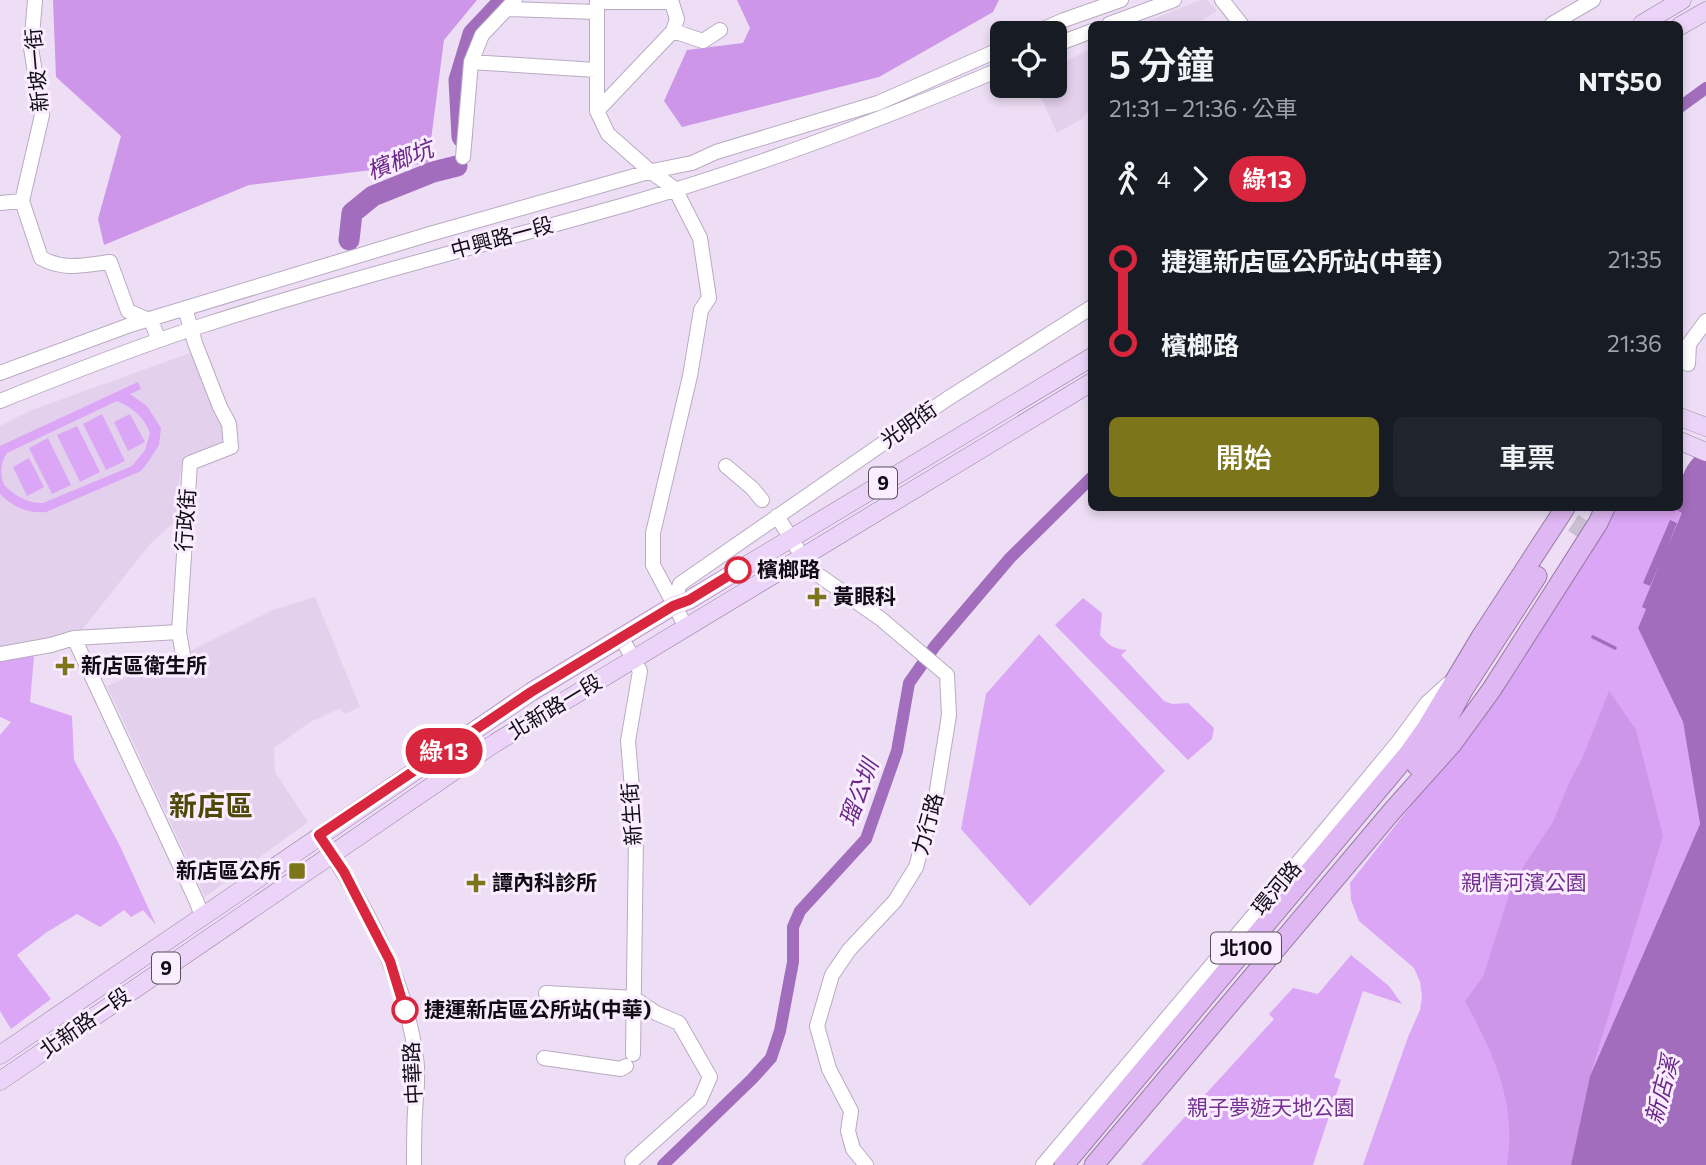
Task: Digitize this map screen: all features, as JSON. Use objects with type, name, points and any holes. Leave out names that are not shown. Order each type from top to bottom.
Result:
[{"type":"highway","name":"環河路","points":[[1064,1165],[1409,753],[1563,511]]},
{"type":"highway","name":"北100","points":[[1392,810],[1407,781],[1439,735],[1463,690],[1579,511]]},
{"type":"highway","name":"北100","points":[[1430,767],[1452,744],[1492,689],[1604,511]]},
{"type":"highway","points":[[1430,767],[1469,697],[1576,536]]},
{"type":"highway","name":"環河路","points":[[1094,1165],[1430,767]]},
{"type":"main road","points":[[1647,21],[1682,0]]},
{"type":"main road","points":[[1683,24],[1706,11]]},
{"type":"main road","name":"北新路一段","points":[[2,1049],[531,692],[1088,359]]},
{"type":"main road","name":"北新路一段","points":[[0,1082],[495,743],[1088,384]]},
{"type":"main road","points":[[1683,418],[1706,428]]},
{"type":"main road","points":[[1683,443],[1706,452]]},
{"type":"street","name":"新坡一街","points":[[22,201],[42,115],[31,48],[35,0]]},
{"type":"street","points":[[1062,21],[1121,0]]},
{"type":"street","points":[[1117,21],[1174,0]]},
{"type":"street","points":[[1222,0],[1239,21]]},
{"type":"street","points":[[1557,21],[1593,0]]},
{"type":"street","points":[[463,157],[471,62],[482,35],[512,4],[597,5],[671,1],[677,19],[673,31],[597,111]]},
{"type":"street","points":[[597,5],[597,111],[608,134],[675,188],[700,238],[709,298],[701,310],[690,376],[653,533],[653,565],[686,627]]},
{"type":"street","points":[[673,31],[703,41],[720,30]]},
{"type":"street","points":[[1067,41],[1088,33]]},
{"type":"street","name":"中興路一段","points":[[0,373],[130,325],[185,308],[430,234],[652,171],[692,163],[716,152],[878,103],[990,54]]},
{"type":"street","points":[[471,62],[596,70]]},
{"type":"street","name":"中興路一段","points":[[0,401],[191,329],[461,249],[629,203],[807,145],[990,73]]},
{"type":"street","points":[[0,203],[22,201],[41,258],[55,266],[110,262],[128,312],[151,320],[159,340]]},
{"type":"street","points":[[185,308],[191,329]]},
{"type":"street","name":"光明街","points":[[673,606],[680,584],[947,398],[1088,310]]},
{"type":"street","points":[[1688,364],[1689,344],[1706,321]]},
{"type":"street","name":"行政街","points":[[184,661],[178,632],[190,463],[231,447],[229,424],[191,329]]},
{"type":"street","points":[[726,466],[762,500]]},
{"type":"street","name":"力行路","points":[[777,516],[810,569],[876,615],[947,675],[949,715],[936,796],[916,867],[895,901],[849,950],[832,975],[817,1026],[829,1069],[851,1111],[848,1126],[853,1149],[866,1165]]},
{"type":"street","points":[[0,654],[74,638],[178,632]]},
{"type":"street","points":[[621,637],[635,659]]},
{"type":"street","points":[[74,638],[191,887],[202,916]]},
{"type":"street","name":"新生街","points":[[544,1058],[621,1069],[630,1060],[634,998],[636,836],[628,741],[640,671],[635,659]]},
{"type":"street","name":"環河路","points":[[1043,1165],[1318,839],[1427,703],[1457,676]]},
{"type":"street","name":"中華路","points":[[319,835],[344,872],[390,961],[406,1014],[417,1070],[414,1165]]},
{"type":"street","points":[[546,993],[634,998],[656,1013],[678,1023],[709,1077],[700,1100],[632,1161]]},
{"type":"shaded area","points":[[1200,0],[1207,0],[1217,11],[1201,21],[1148,21]]},
{"type":"shaded area","points":[[1088,50],[1088,111],[1082,119],[1057,133],[1041,98],[1067,98],[1067,61]]},
{"type":"shaded area","points":[[190,353],[226,424],[226,440],[183,461],[178,487],[179,518],[150,544],[78,635],[0,650],[0,426],[29,411]]},
{"type":"shaded area","points":[[315,597],[360,707],[345,714],[339,709],[310,722],[274,748],[275,772],[308,822],[205,897],[107,686],[192,650],[273,610]]},
{"type":"green space","points":[[53,0],[477,0],[444,40],[428,163],[249,185],[104,245],[98,219],[121,136],[56,77]]},
{"type":"green space","points":[[737,0],[999,0],[993,12],[879,77],[682,127],[664,101],[687,50],[743,43],[750,28]]},
{"type":"green space","points":[[138,382],[141,389],[130,394],[147,406],[161,428],[159,445],[141,471],[46,512],[21,509],[0,494],[0,446]],"holes":[[[117,401],[141,417],[150,433],[145,450],[132,466],[43,503],[22,498],[4,485],[1,469],[7,453]]]},
{"type":"green space","points":[[102,414],[125,461],[106,470],[83,424]]},
{"type":"green space","points":[[130,414],[145,442],[128,451],[114,422]]},
{"type":"green space","points":[[77,426],[100,472],[80,482],[57,435]]},
{"type":"green space","points":[[48,438],[71,485],[52,494],[29,448]]},
{"type":"green space","points":[[29,458],[44,487],[27,496],[13,467]]},
{"type":"green space","name":"親情河濱公園","points":[[1613,511],[1682,513],[1684,521],[1638,628],[1683,722],[1700,824],[1590,1076],[1571,1165],[1363,1165],[1420,1010],[1422,997],[1414,968],[1359,921],[1351,900],[1350,883],[1499,690]]},
{"type":"green space","points":[[1083,598],[1102,613],[1100,635],[1112,646],[1127,650],[1121,655],[1164,701],[1172,704],[1188,703],[1214,728],[1212,739],[1188,760],[1055,625]]},
{"type":"green space","points":[[1039,634],[1165,771],[1030,906],[961,829],[986,694]]},
{"type":"green space","points":[[34,656],[30,702],[72,716],[74,760],[120,846],[156,925],[143,910],[131,917],[124,910],[100,927],[77,914],[47,932],[17,955],[51,999],[11,1029],[0,1011],[0,735],[11,722],[0,717],[0,660]]},
{"type":"green space","points":[[1609,691],[1636,730],[1663,836],[1590,1076],[1571,1165],[1507,1165],[1509,1120],[1501,1080],[1465,1001],[1483,977],[1510,892],[1553,822]]},
{"type":"green space","name":"親子夢遊天地公園","points":[[1351,955],[1389,986],[1402,1004],[1363,991],[1334,1077],[1341,1080],[1313,1165],[1141,1165],[1274,1019],[1269,1014],[1293,988],[1318,994]]},
{"type":"water","name":"新店溪","points":[[1706,445],[1706,1165],[1571,1165],[1590,1076],[1700,824],[1683,722],[1638,628],[1646,609],[1642,607],[1661,561],[1650,586],[1643,583],[1670,520],[1677,523],[1666,550],[1682,513],[1678,511],[1683,511],[1683,476],[1692,460]]},
{"type":"waterway","name":"檳榔坑","points":[[462,137],[459,80],[473,34],[505,0]]},
{"type":"waterway","name":"瑠公圳","points":[[1683,105],[1706,88]]},
{"type":"waterway","name":"檳榔坑","points":[[349,240],[352,213],[373,196],[433,172],[457,166]]},
{"type":"waterway","name":"瑠公圳","points":[[663,1165],[771,1058],[780,1031],[793,962],[793,927],[800,911],[866,839],[897,751],[909,683],[935,646],[1010,558],[1088,481]]},
{"type":"waterway","points":[[1593,637],[1615,648]]},
{"type":"tunnel","points":[[1576,536],[1592,511]]},
{"type":"bus line","name":"綠13","points":[[405,1010],[390,961],[344,872],[319,835],[531,692],[738,570]]},
{"type":"place","name":"檳榔路","points":[[738,570]]},
{"type":"place","name":"黃眼科","points":[[817,597]]},
{"type":"place","name":"新店區衛生所","points":[[65,666]]},
{"type":"place","name":"新店區公所","points":[[297,871]]},
{"type":"place","name":"譚內科診所","points":[[476,883]]},
{"type":"place","name":"捷運新店區公所站(中華)","points":[[405,1010]]},
{"type":"district","name":"新店區","points":[[211,806]]}]
